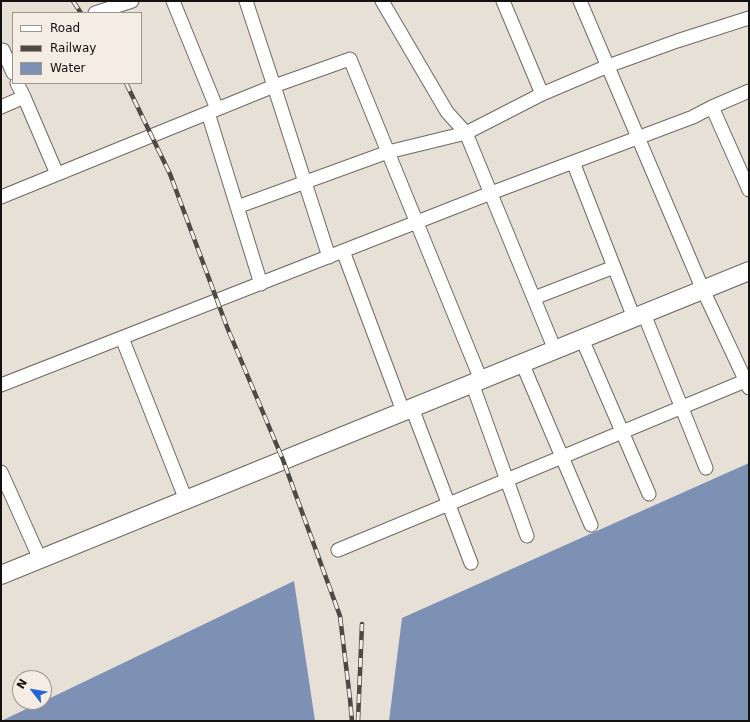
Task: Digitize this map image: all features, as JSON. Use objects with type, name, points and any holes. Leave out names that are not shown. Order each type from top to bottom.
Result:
[{"type":"main road","points":[[1,575],[749,271]]},
{"type":"street","points":[[98,12],[132,1]]},
{"type":"street","points":[[173,1],[213,111],[237,207],[260,284]]},
{"type":"street","points":[[246,1],[329,256]]},
{"type":"street","points":[[382,1],[447,112],[466,133],[555,350]]},
{"type":"street","points":[[503,1],[542,94]]},
{"type":"street","points":[[338,550],[622,432],[682,408],[747,385],[703,290],[580,1]]},
{"type":"street","points":[[237,207],[388,152],[466,133],[542,94],[608,66],[677,40],[749,18]]},
{"type":"street","points":[[6,48],[12,69]]},
{"type":"street","points":[[1,197],[274,86],[350,59],[417,222],[476,382],[507,480],[527,536]]},
{"type":"street","points":[[18,84],[57,174]]},
{"type":"street","points":[[1,385],[329,256],[693,117],[749,91]]},
{"type":"street","points":[[1,107],[24,97]]},
{"type":"street","points":[[712,107],[749,190]]},
{"type":"street","points":[[573,162],[614,267],[639,316],[682,408],[706,468]]},
{"type":"street","points":[[343,251],[471,563]]},
{"type":"street","points":[[534,298],[614,267]]},
{"type":"street","points":[[122,338],[186,500]]},
{"type":"street","points":[[582,339],[649,494]]},
{"type":"street","points":[[522,363],[591,525]]},
{"type":"street","points":[[1,472],[40,559]]},
{"type":"water","points":[[749,463],[749,721],[389,721],[402,618]]},
{"type":"water","points":[[294,581],[315,721],[1,721],[24,710],[52,710],[52,697]]},
{"type":"railway","points":[[73,1],[80,12]]},
{"type":"railway","points":[[126,84],[170,174],[227,327],[283,460],[340,616],[352,721]]},
{"type":"railway","points":[[358,721],[362,624]]}]
